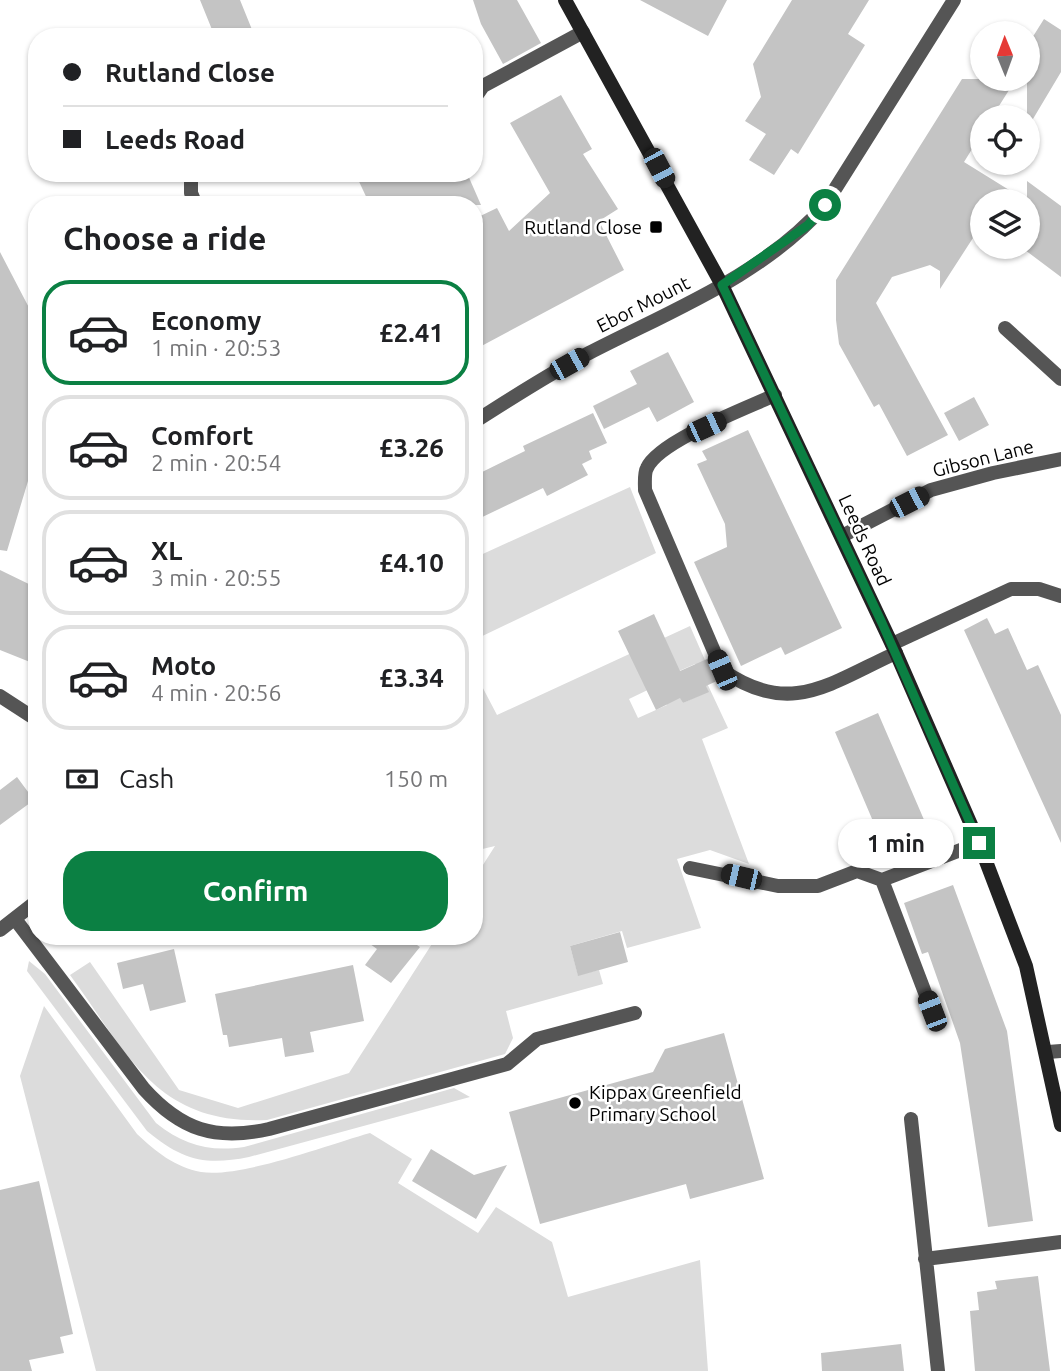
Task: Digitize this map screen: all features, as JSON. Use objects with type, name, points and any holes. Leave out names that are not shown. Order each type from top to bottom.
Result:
[{"type":"main road","name":"Leeds Road","points":[[565,0],[722,285],[894,649],[979,843],[1026,966],[1054,1051],[1061,1125]]},
{"type":"street","points":[[722,285],[808,225],[825,205],[954,0]]},
{"type":"street","points":[[483,86],[583,32]]},
{"type":"street","name":"Ebor Mount","points":[[483,417],[576,360],[722,285]]},
{"type":"street","points":[[1004,328],[1061,379]]},
{"type":"street","points":[[775,395],[683,438],[657,454],[646,469],[645,489],[722,670],[745,687],[777,695],[797,695],[815,690],[1012,589],[1038,589],[1061,596]]},
{"type":"street","name":"Gibson Lane","points":[[842,536],[932,490],[993,473],[1061,459]]},
{"type":"street","points":[[0,696],[28,714]]},
{"type":"street","points":[[690,868],[778,886],[818,886],[857,871],[882,880],[979,843]]},
{"type":"street","points":[[882,880],[932,1011]]},
{"type":"street","points":[[0,930],[28,908]]},
{"type":"street","points":[[15,919],[28,936]]},
{"type":"street","points":[[35,945],[163,1110],[186,1125],[213,1133],[241,1135],[269,1129],[508,1064],[537,1039],[635,1013]]},
{"type":"street","points":[[911,1119],[938,1371]]},
{"type":"street","points":[[925,1259],[1061,1242]]},
{"type":"shaded area","points":[[630,487],[656,553],[483,636],[483,554]]},
{"type":"shaded area","points":[[690,626],[712,676],[706,681],[728,728],[702,739],[749,864],[710,850],[677,859],[701,928],[627,948],[622,931],[570,946],[578,975],[599,970],[603,984],[506,1011],[513,1038],[505,1054],[267,1120],[229,1118],[198,1111],[171,1097],[149,1079],[129,1057],[70,975],[90,962],[179,1090],[238,1108],[349,1073],[431,945],[483,945],[483,865],[495,846],[483,849],[483,688],[497,715]],"holes":[[[695,664],[708,691],[683,703],[670,675]],[[658,685],[667,705],[638,718],[629,699]]]},
{"type":"shaded area","points":[[29,961],[45,974],[156,1123],[187,1142],[219,1148],[244,1147],[454,1088],[470,1097],[249,1157],[219,1161],[195,1158],[172,1149],[147,1131],[27,971]]},
{"type":"shaded area","points":[[44,1006],[137,1134],[174,1163],[201,1172],[239,1170],[370,1133],[412,1159],[398,1183],[478,1233],[496,1207],[552,1242],[568,1297],[700,1260],[708,1371],[96,1371],[20,1076]]},
{"type":"building","points":[[200,0],[240,0],[251,28],[211,28]]},
{"type":"building","points":[[473,0],[517,0],[541,43],[503,64],[481,24]]},
{"type":"building","points":[[640,0],[727,0],[708,36]]},
{"type":"building","points":[[792,0],[869,0],[848,34],[865,45],[798,154],[791,149],[774,175],[749,160],[766,134],[745,121],[761,97],[753,64]]},
{"type":"building","points":[[1044,19],[1061,30],[1061,72],[1040,107],[1040,105],[1027,105],[1027,91],[1040,91],[1040,25]]},
{"type":"building","points":[[962,79],[970,79],[970,91],[1008,91],[1000,105],[970,105],[970,152],[964,162],[970,166],[970,175],[985,175],[1008,189],[970,189],[970,243],[940,289],[940,271],[930,265],[892,277],[876,303],[948,435],[907,456],[879,404],[874,407],[839,344],[836,280]]},
{"type":"building","points":[[561,95],[592,149],[583,154],[618,209],[599,221],[624,270],[483,345],[483,215],[497,208],[509,231],[550,193],[510,123]]},
{"type":"building","points":[[1027,181],[1038,189],[1027,189]]},
{"type":"building","points":[[359,182],[471,182],[477,196],[366,196]]},
{"type":"building","points":[[1040,191],[1061,206],[1061,277],[1037,259],[1040,259]]},
{"type":"building","points":[[0,252],[28,306],[28,481],[7,551],[0,550]]},
{"type":"building","points":[[668,352],[694,402],[657,422],[649,407],[604,429],[593,406],[637,384],[630,371]]},
{"type":"building","points":[[974,397],[989,425],[959,441],[944,413]]},
{"type":"building","points":[[593,413],[607,443],[589,451],[592,459],[582,464],[588,475],[547,496],[543,488],[483,517],[483,472],[525,451],[523,446]]},
{"type":"building","points":[[748,430],[842,628],[785,655],[781,647],[741,666],[694,562],[727,547],[725,524],[697,464],[707,460],[702,451]]},
{"type":"building","points":[[0,570],[28,584],[28,661],[0,650]]},
{"type":"building","points":[[654,614],[680,671],[707,659],[719,680],[706,686],[709,692],[683,703],[680,698],[656,710],[618,631]]},
{"type":"building","points":[[987,618],[995,634],[1008,628],[1027,670],[1038,665],[1061,715],[1061,843],[964,630]]},
{"type":"building","points":[[878,713],[931,836],[887,854],[835,732]]},
{"type":"building","points":[[17,777],[28,792],[28,804],[0,825],[0,790]]},
{"type":"building","points":[[953,885],[1007,1031],[1033,1221],[988,1227],[960,1043],[928,952],[922,954],[904,903]]},
{"type":"building","points":[[620,932],[628,962],[578,976],[570,946]]},
{"type":"building","points":[[371,945],[420,947],[391,983],[365,965],[377,949]]},
{"type":"building","points":[[174,949],[186,1002],[150,1011],[143,984],[123,989],[117,963]]},
{"type":"building","points":[[353,965],[364,1021],[310,1032],[314,1052],[285,1057],[282,1038],[229,1047],[227,1035],[223,1035],[215,994]]},
{"type":"building","points":[[724,1033],[764,1179],[690,1199],[686,1184],[540,1224],[509,1112],[653,1072],[665,1049]]},
{"type":"building","points":[[431,1149],[474,1175],[507,1165],[476,1219],[412,1181]]},
{"type":"building","points":[[39,1181],[73,1334],[60,1337],[64,1353],[29,1360],[32,1371],[0,1371],[0,1190]]},
{"type":"building","points":[[1038,1276],[1050,1371],[975,1371],[970,1311],[979,1310],[977,1292],[997,1289],[995,1281]]},
{"type":"building","points":[[901,1344],[904,1371],[822,1371],[821,1353]]},
{"type":"place","name":"Rutland Close","points":[[656,227]]},
{"type":"place","name":"Kippax Greenfield Primary School","points":[[575,1103]]},
{"type":"route","points":[[825,205],[808,225],[722,285],[882,623],[979,843]]}]
